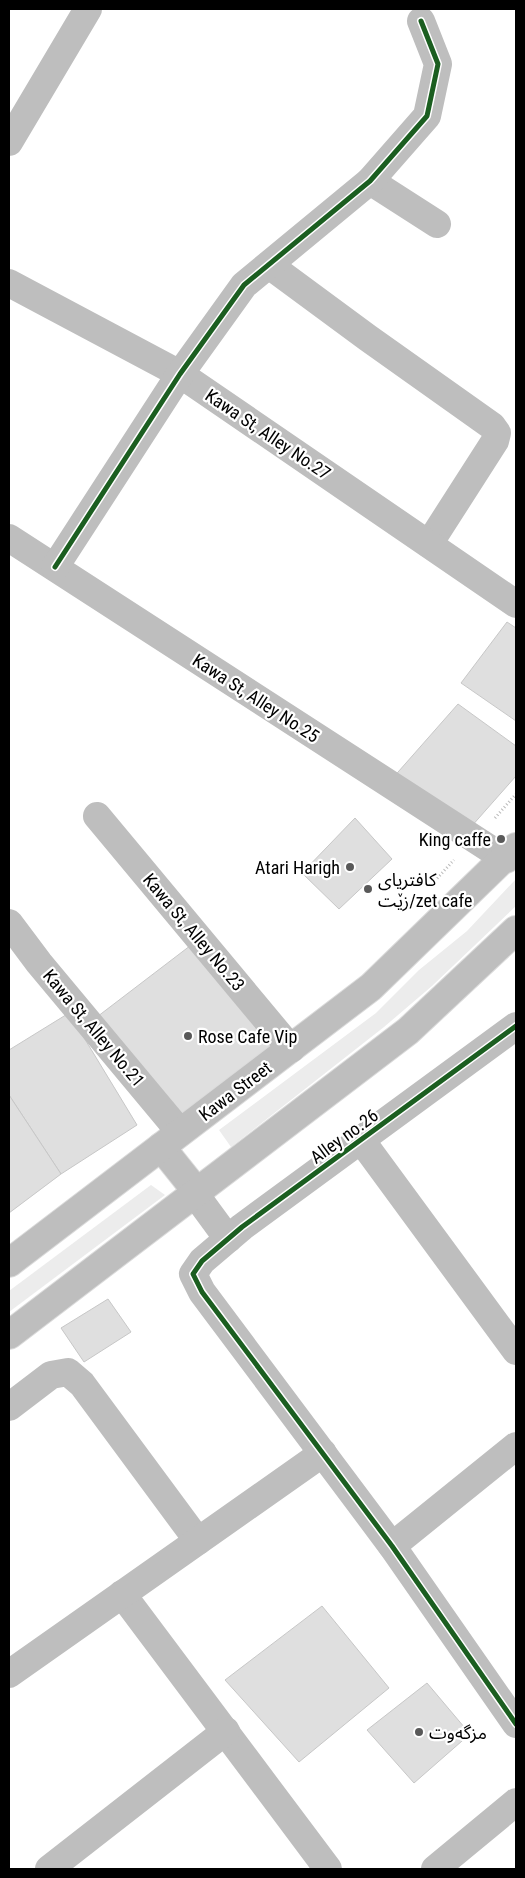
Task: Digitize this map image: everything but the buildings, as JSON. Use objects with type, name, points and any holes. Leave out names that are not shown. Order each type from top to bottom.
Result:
[{"type":"street","points":[[9,142],[88,9]]},
{"type":"street","points":[[55,567],[180,374],[244,286],[370,181],[427,116],[438,64],[421,21]]},
{"type":"street","points":[[370,181],[437,224]]},
{"type":"street","points":[[269,265],[492,426],[497,433],[495,441],[429,544]]},
{"type":"street","name":"Kawa St, Alley No.27","points":[[9,283],[180,374],[516,604]]},
{"type":"street","name":"Kawa St, Alley No.25","points":[[9,538],[510,853]]},
{"type":"street","name":"Kawa St, Alley No.23","points":[[98,816],[290,1049]]},
{"type":"street","name":"Kawa Street","points":[[9,1263],[371,987],[510,853]]},
{"type":"street","name":"Kawa St, Alley No.21","points":[[9,923],[171,1140],[196,1193],[228,1239]]},
{"type":"street","points":[[9,1335],[408,1031],[516,930]]},
{"type":"street","name":"Alley no.26","points":[[323,1453],[202,1292],[193,1274],[202,1260],[242,1227],[516,1026]]},
{"type":"street","points":[[361,1140],[516,1351]]},
{"type":"street","points":[[9,1407],[51,1375],[68,1372],[82,1384],[198,1541]]},
{"type":"street","points":[[392,1546],[516,1446]]},
{"type":"street","points":[[9,1674],[323,1453],[392,1546],[516,1724]]},
{"type":"street","points":[[122,1594],[328,1869]]},
{"type":"street","points":[[49,1869],[226,1731]]},
{"type":"street","points":[[435,1869],[516,1802]]},
{"type":"shaded area","points":[[516,879],[516,906],[432,986],[384,1027],[231,1147],[219,1130],[376,1013],[419,970],[467,931]]},
{"type":"shaded area","points":[[151,1185],[165,1195],[9,1312],[9,1291]]},
{"type":"cycle path","points":[[55,567],[180,374],[244,285],[370,181],[427,116],[438,64],[421,21]]},
{"type":"cycle path","points":[[516,1026],[242,1227],[202,1261],[193,1274],[202,1292],[392,1546],[516,1724]]},
{"type":"place","name":"King caffe","points":[[501,839]]},
{"type":"place","name":"Atari Harigh","points":[[350,867]]},
{"type":"place","name":"کافتریای زێت/zet cafe","points":[[368,889]]},
{"type":"place","name":"Rose Cafe Vip","points":[[188,1036]]},
{"type":"place","name":"مزگەوت","points":[[419,1732]]}]
